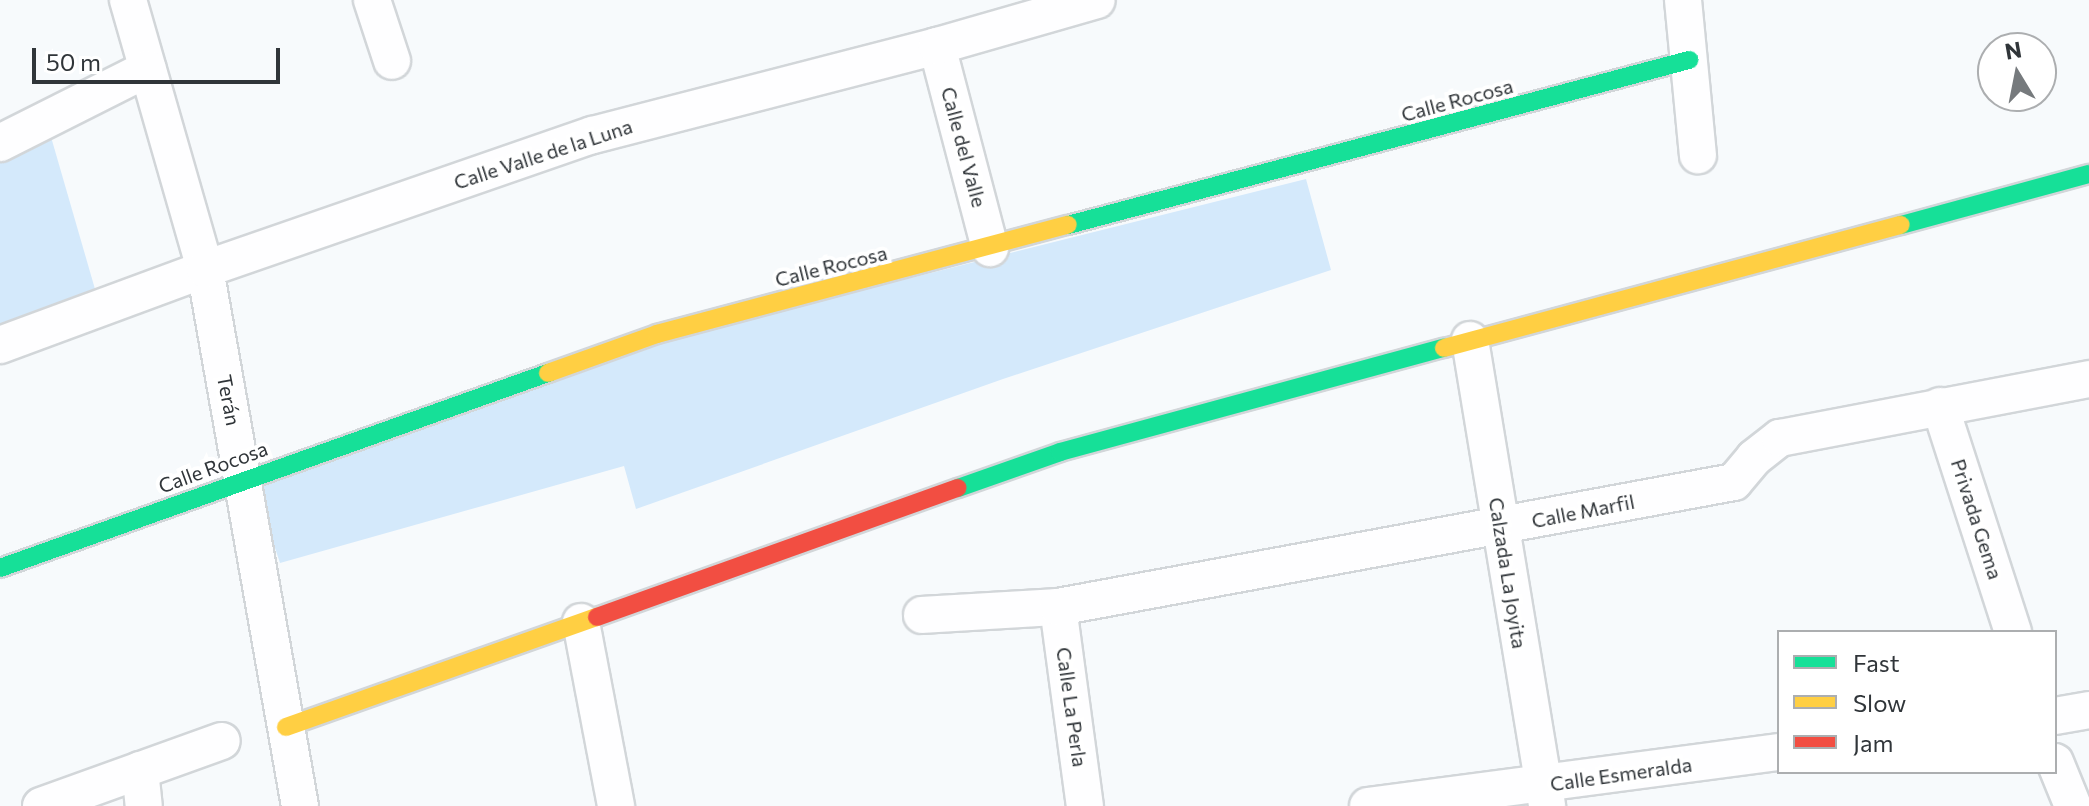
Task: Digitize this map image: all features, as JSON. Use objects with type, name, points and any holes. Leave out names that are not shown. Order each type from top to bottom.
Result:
[{"type":"street","name":"Terán","points":[[128,0],[205,269],[300,806]]},
{"type":"street","points":[[372,0],[392,61]]},
{"type":"street","name":"Calle Valle de la Luna","points":[[0,345],[205,269],[593,135],[937,46],[1097,0]]},
{"type":"street","points":[[1683,0],[1698,155]]},
{"type":"street","name":"Calle del Valle","points":[[937,46],[990,248]]},
{"type":"street","name":"Calle Rocosa","points":[[0,568],[657,334],[1689,60]]},
{"type":"street","points":[[0,143],[147,69]]},
{"type":"street","points":[[286,727],[1060,452],[2089,174]]},
{"type":"street","name":"Calzada La Joyita","points":[[1470,340],[1545,795]]},
{"type":"street","name":"Calle Marfil","points":[[922,615],[1058,607],[1734,482],[1754,458],[1780,438],[2089,379]]},
{"type":"street","name":"Privada Gema","points":[[1940,406],[2012,630]]},
{"type":"street","name":"Calle La Perla","points":[[1058,607],[1085,806]]},
{"type":"street","points":[[581,622],[616,806]]},
{"type":"street","points":[[2057,716],[2089,710]]},
{"type":"street","points":[[41,806],[222,741]]},
{"type":"street","name":"Calle Esmeralda","points":[[1368,806],[1545,795],[1777,752]]},
{"type":"street","points":[[2057,767],[2073,806]]},
{"type":"street","points":[[140,770],[144,806]]},
{"type":"shaded area","points":[[49,130],[97,296],[0,334],[0,154]]},
{"type":"shaded area","points":[[1306,179],[1331,270],[1003,379],[636,509],[624,466],[280,563],[253,482],[655,342]]},
{"type":"traffic: fast","points":[[1068,225],[1689,60]]},
{"type":"traffic: fast","points":[[1901,225],[2089,174]]},
{"type":"traffic: fast","points":[[958,488],[1060,452],[1444,348]]},
{"type":"traffic: fast","points":[[0,568],[548,373]]},
{"type":"traffic: slow","points":[[548,373],[657,334],[1068,225]]},
{"type":"traffic: slow","points":[[1444,348],[1901,225]]},
{"type":"traffic: slow","points":[[286,727],[597,617]]},
{"type":"traffic: jam","points":[[597,617],[958,488]]}]
